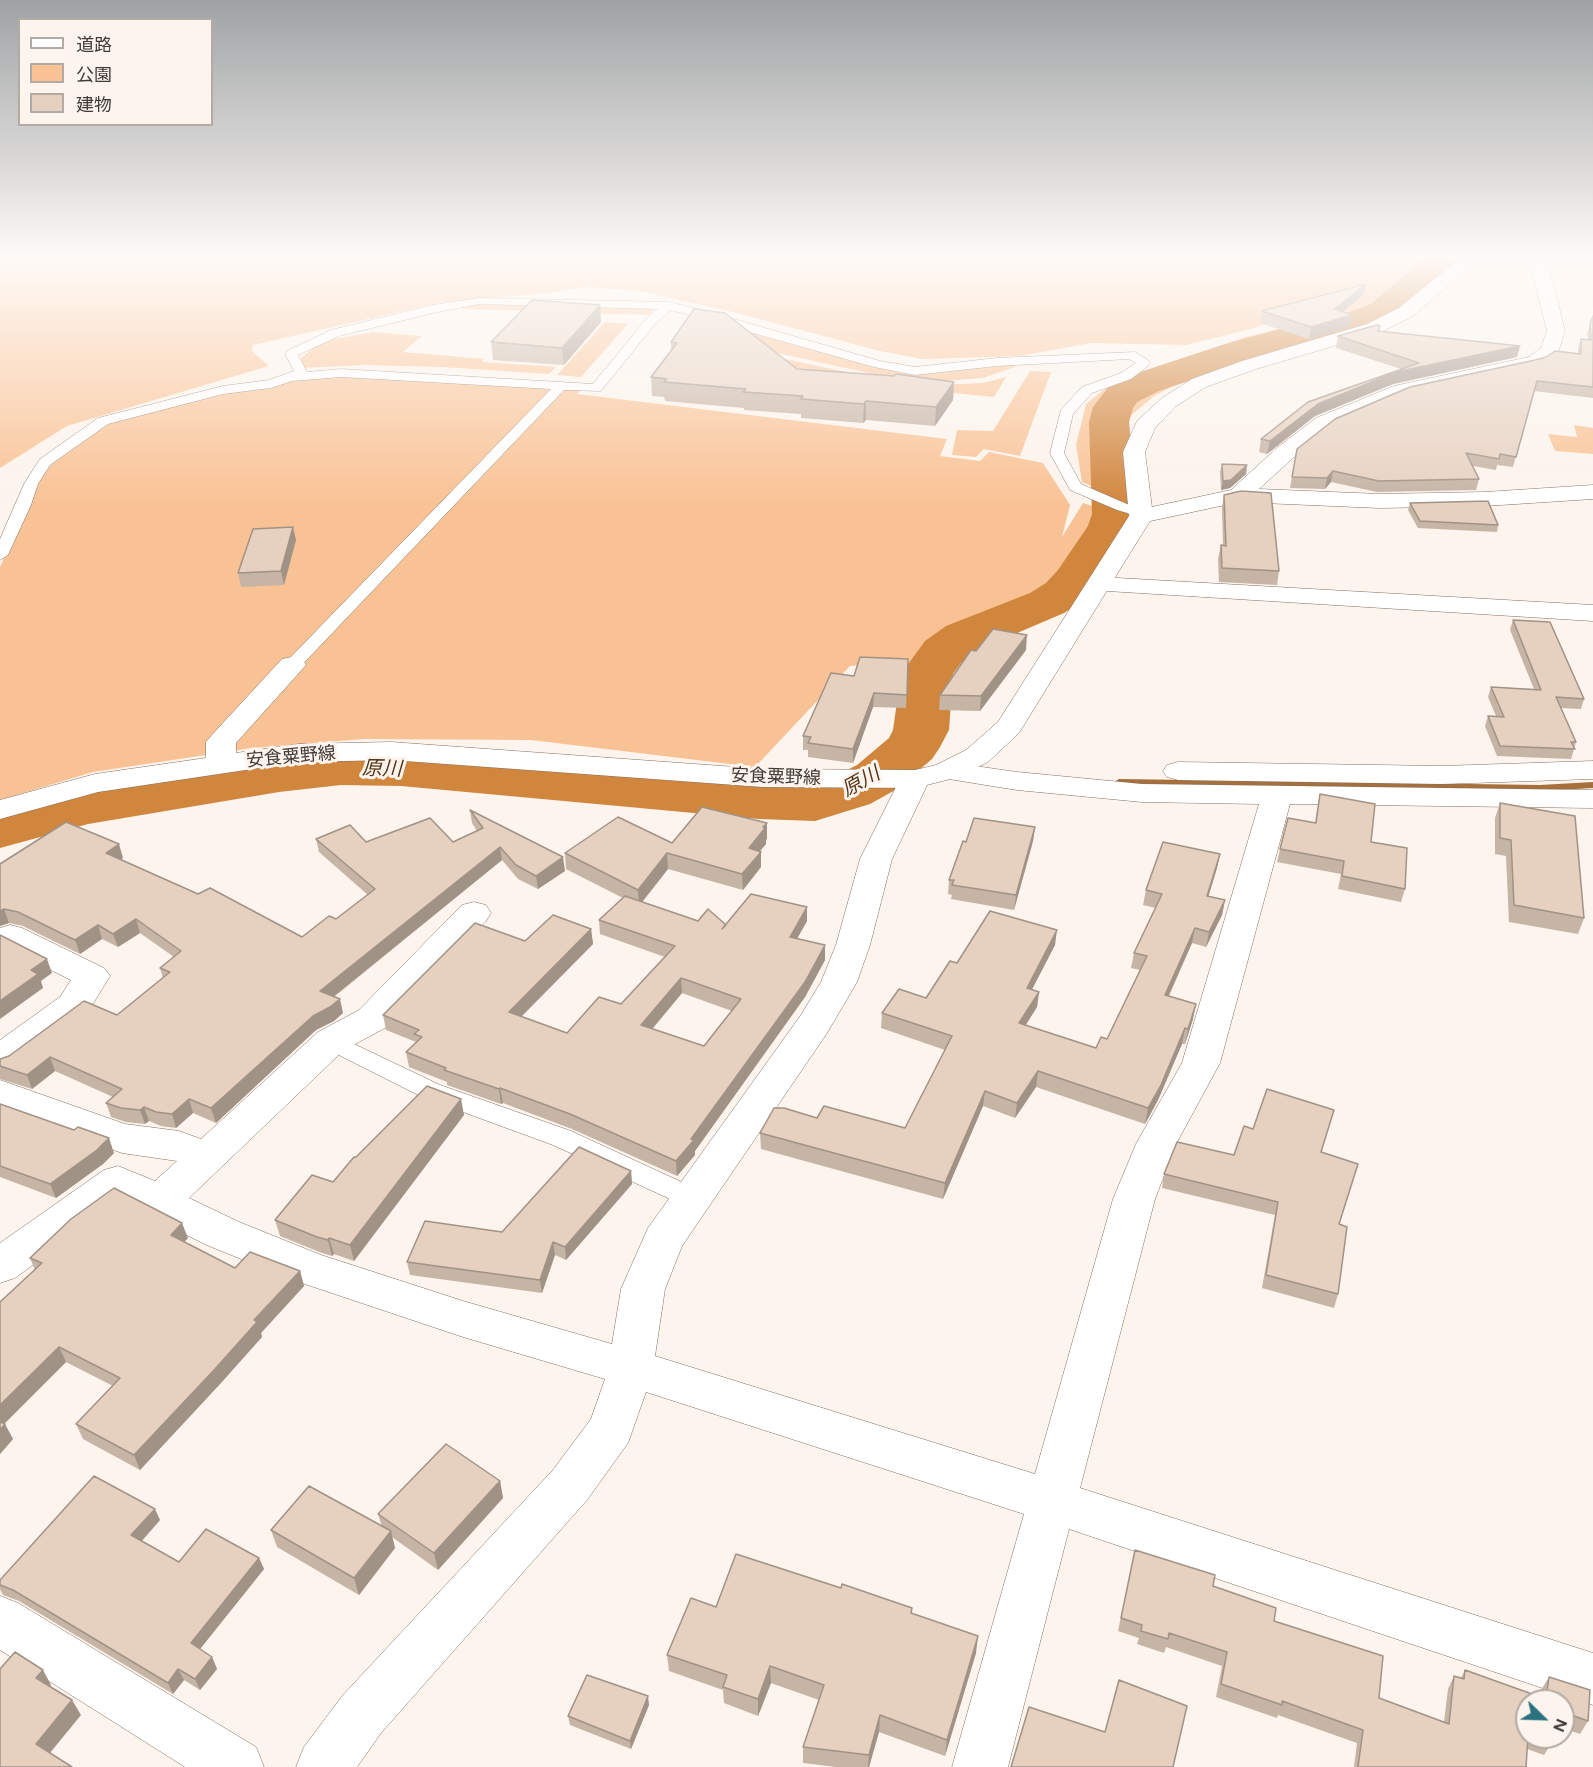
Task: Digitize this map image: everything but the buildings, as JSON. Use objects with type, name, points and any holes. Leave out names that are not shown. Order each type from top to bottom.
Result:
[{"type":"street","points":[[1332,340],[1249,365],[1199,383],[1169,402],[1145,426],[1134,452],[1134,512],[1239,495],[1380,501],[1485,499],[1593,492]]},
{"type":"street","points":[[1239,495],[1285,453],[1324,423],[1401,390],[1536,361],[1551,351],[1554,340]]},
{"type":"street","name":"安食粟野線","points":[[0,810],[95,783],[299,753],[391,751],[763,778],[844,779],[919,776],[977,756],[1009,727],[1100,585],[1134,512]]},
{"type":"street","points":[[1100,585],[1593,613]]},
{"type":"street","points":[[221,763],[221,742],[292,665]]},
{"type":"street","points":[[977,756],[1037,764],[1122,770],[1442,775],[1593,770]]},
{"type":"street","points":[[324,1767],[362,1714],[570,1485],[611,1429],[631,1368],[643,1289],[663,1240],[814,1024],[839,982],[853,945],[876,859],[919,776],[1017,781],[1143,793],[1593,800]]},
{"type":"street","points":[[980,1767],[1134,1199],[1156,1144],[1201,1063],[1277,796]]},
{"type":"street","points":[[158,1203],[331,1041],[372,1019],[474,913]]},
{"type":"street","points":[[0,1059],[73,1006],[92,976],[10,936]]},
{"type":"street","points":[[0,1094],[122,1138],[179,1146],[206,1157]]},
{"type":"street","points":[[0,1266],[118,1181],[224,1234],[308,1268],[464,1319],[631,1368],[1051,1501],[1593,1679]]},
{"type":"street","points":[[0,1621],[236,1767]]},
{"type":"lane","points":[[0,555],[24,505],[31,484],[45,462],[104,421],[223,390],[271,384],[301,373],[291,354],[319,340]]},
{"type":"lane","points":[[289,377],[341,373],[596,388],[635,340]]},
{"type":"lane","points":[[797,340],[878,364],[915,371],[997,362],[1131,356],[1144,363],[1126,376],[1087,390],[1066,413],[1057,453],[1075,488],[1134,512]]},
{"type":"lane","points":[[292,665],[560,387]]},
{"type":"lane","points":[[331,1041],[431,1092],[562,1138],[692,1198]]},
{"type":"green space","points":[[0,340],[273,340],[253,345],[252,351],[269,366],[67,426],[0,468]]},
{"type":"green space","points":[[417,340],[403,352],[484,359],[482,362],[556,367],[549,374],[366,365],[302,368],[301,358],[322,341]]},
{"type":"green space","points":[[588,340],[613,340],[581,377],[557,375]]},
{"type":"green space","points":[[754,340],[780,340],[888,370],[930,374],[998,364],[1017,366],[983,378],[931,382],[882,376],[768,351]]},
{"type":"green space","points":[[840,340],[1204,340],[1186,345],[1091,343],[1019,356],[923,359]]},
{"type":"green space","points":[[1236,340],[1301,340],[1193,375],[1153,397],[1128,418],[1122,442],[1119,498],[1082,482],[1076,445],[1086,404],[1111,384],[1150,375]]},
{"type":"green space","points":[[775,357],[880,379],[939,385],[983,383],[1006,377],[994,397],[883,386],[782,383]]},
{"type":"green space","points":[[1030,371],[1051,372],[1020,456],[984,449],[976,457],[952,455],[957,430],[993,431]]},
{"type":"green space","points":[[368,374],[585,386],[577,394],[947,439],[940,456],[980,461],[989,452],[1043,463],[1070,505],[1062,537],[1083,503],[1120,515],[1081,585],[1042,610],[939,652],[933,670],[909,669],[895,662],[850,666],[755,767],[531,740],[364,739],[252,748],[93,772],[0,800],[0,567],[41,476],[71,444],[106,425],[153,410],[302,377]]},
{"type":"green space","points":[[1574,425],[1593,428],[1593,454],[1555,451],[1548,434],[1577,437]]},
{"type":"waterway","name":"原川","points":[[0,830],[82,807],[279,775],[341,768],[401,769],[759,801],[815,803],[849,792],[877,777],[912,747],[921,730],[927,674],[943,652],[964,637],[1047,603],[1063,593],[1076,580],[1111,526],[1115,514],[1109,422],[1113,407],[1123,394],[1145,383],[1278,340]]},
{"type":"waterway","points":[[1119,782],[1540,788],[1593,785]]}]
